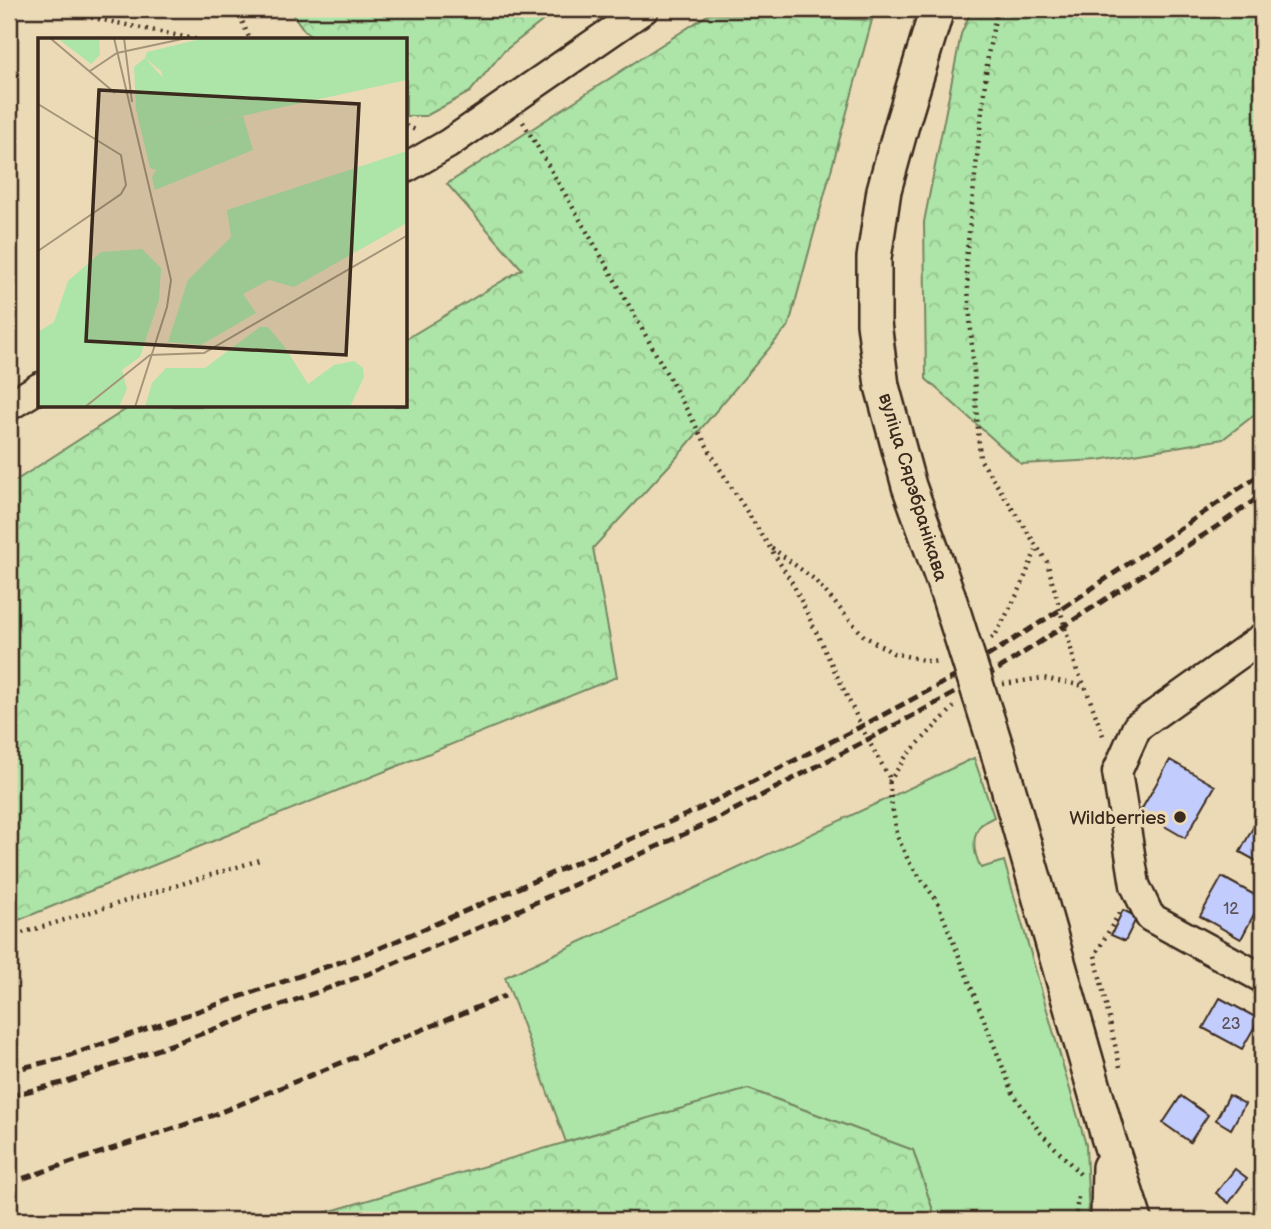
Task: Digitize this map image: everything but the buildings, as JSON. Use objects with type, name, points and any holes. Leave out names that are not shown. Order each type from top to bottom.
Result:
[{"type":"street","points":[[408,167],[448,144],[643,9]]},
{"type":"street","name":"вуліца Сярэбранікава","points":[[937,9],[902,121],[884,191],[874,258],[874,323],[882,386],[909,486],[948,595],[999,756],[1109,1140]]},
{"type":"street","points":[[9,406],[38,388]]},
{"type":"street","points":[[1262,638],[1137,727],[1116,772],[1135,885],[1150,917],[1262,978]]},
{"type":"street","points":[[1108,1220],[1109,1140]]},
{"type":"street","points":[[1109,1140],[1135,1220]]},
{"type":"path","points":[[50,9],[189,38]]},
{"type":"path","points":[[237,9],[249,38]]},
{"type":"path","points":[[997,9],[988,55],[966,260],[980,459],[1047,562],[1077,671],[1116,772]]},
{"type":"path","points":[[510,101],[611,273],[718,466],[793,584],[868,740],[889,777],[898,838],[909,862],[937,901],[1013,1093],[1039,1131],[1080,1175]]},
{"type":"path","points":[[769,546],[814,579],[864,636],[893,653],[932,662],[943,660]]},
{"type":"path","points":[[985,642],[995,636],[1020,589],[1037,547]]},
{"type":"path","points":[[9,937],[263,859]]},
{"type":"path","points":[[1121,1070],[1096,955],[1135,885]]},
{"type":"path","points":[[1075,1220],[1079,1186]]},
{"type":"green space","points":[[289,9],[558,9],[503,52],[470,92],[426,116],[408,116],[408,38],[312,38]]},
{"type":"green space","points":[[972,9],[1262,9],[1262,409],[1223,439],[1099,460],[1021,464],[926,379],[924,222],[961,34]]},
{"type":"green space","points":[[709,14],[872,20],[789,325],[677,457],[593,548],[617,677],[9,924],[9,485],[128,408],[408,408],[408,338],[522,269],[447,184]]},
{"type":"green space","points":[[974,758],[994,817],[979,827],[975,837],[976,853],[981,868],[1004,861],[1086,1145],[1089,1220],[936,1220],[913,1150],[749,1089],[566,1142],[505,977]]},
{"type":"green space","points":[[748,1089],[913,1150],[936,1220],[300,1220]]},
{"type":"railway","points":[[9,1071],[59,1059],[378,949],[697,810],[956,676],[1060,610],[1262,473]]},
{"type":"railway","points":[[9,1096],[70,1081],[376,971],[497,920],[715,820],[997,670],[1262,495]]},
{"type":"railway","points":[[9,1183],[211,1116],[505,996]]},
{"type":"place","name":"Wildberries","points":[[1180,817]]}]
